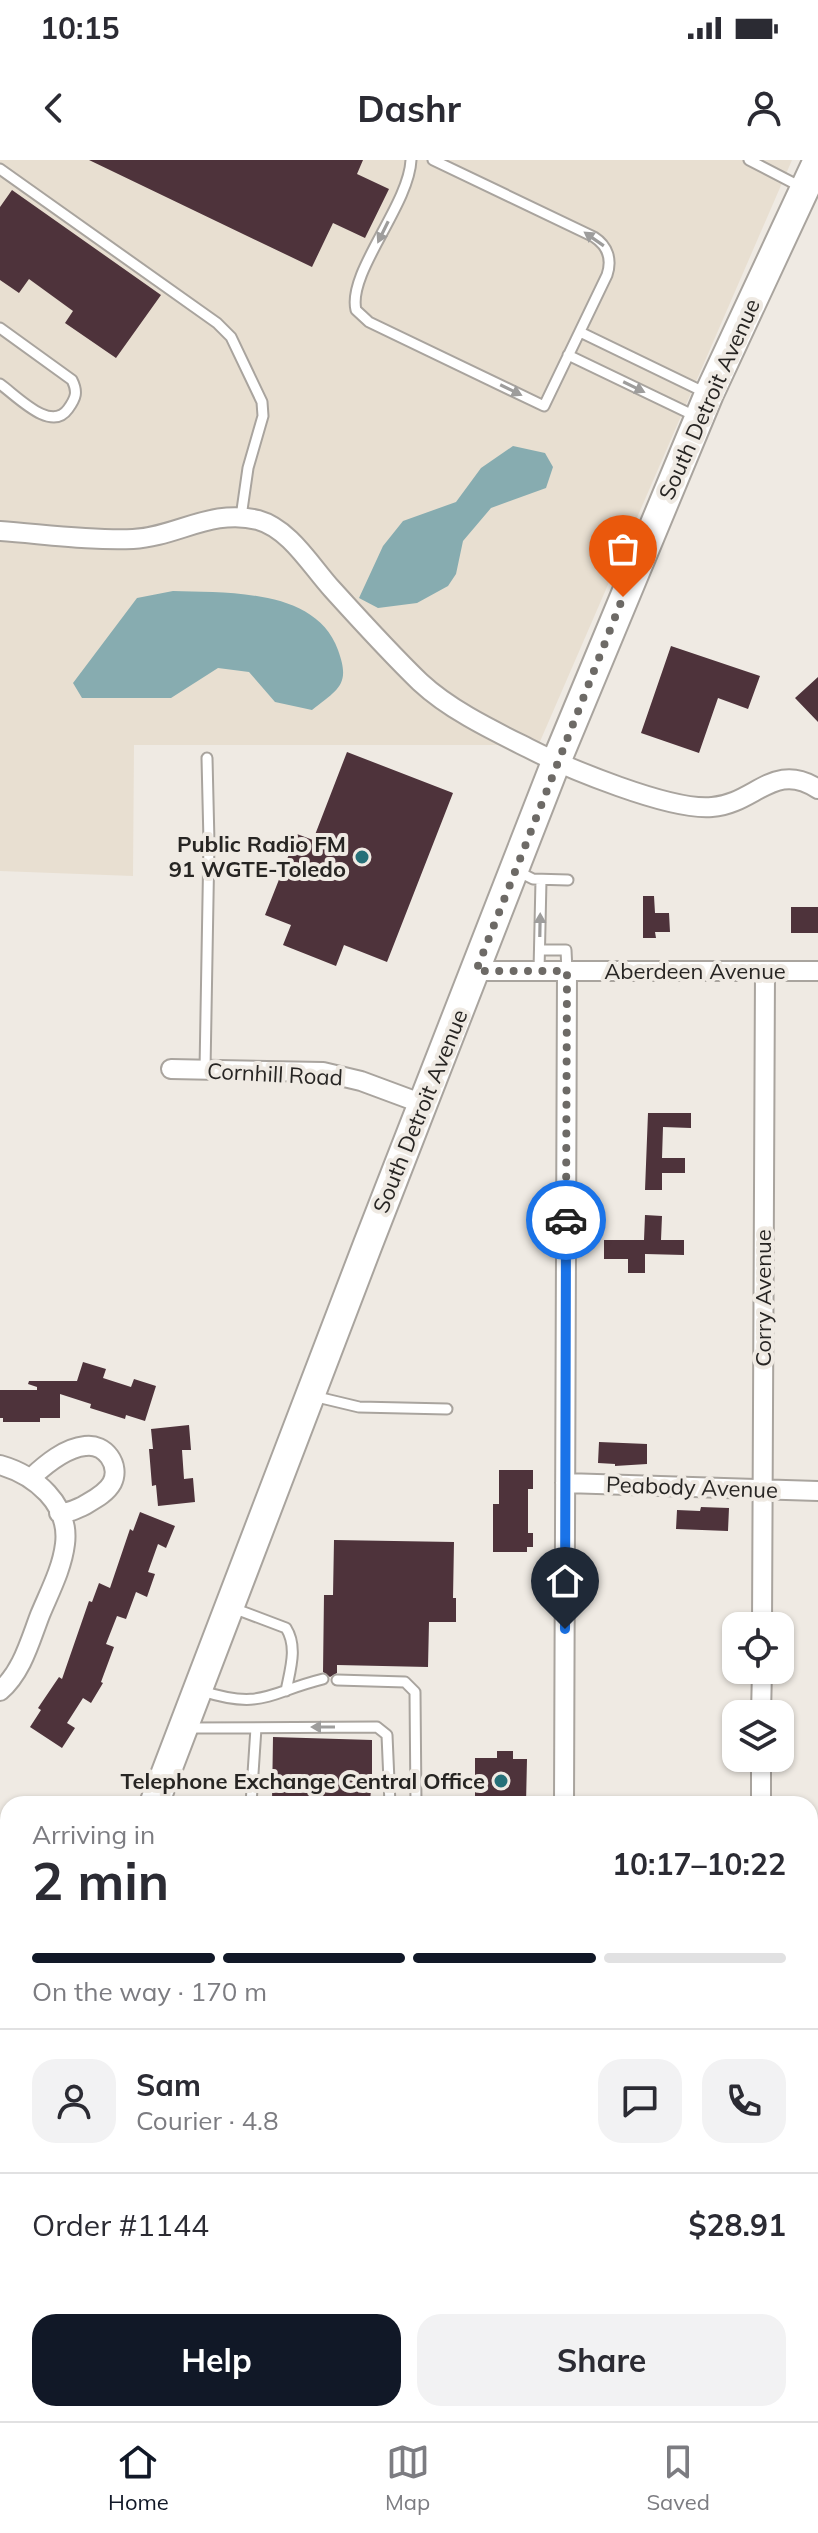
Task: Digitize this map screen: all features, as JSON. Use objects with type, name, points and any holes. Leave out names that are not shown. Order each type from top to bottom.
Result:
[{"type":"main road","name":"South Detroit Avenue","points":[[157,1796],[309,1395],[476,971],[528,875],[556,762],[704,406],[818,160]]},
{"type":"street","points":[[0,531],[135,539],[220,517],[259,520],[282,533],[372,633],[437,696],[556,762],[659,798],[697,807],[715,807],[787,777],[805,780],[818,789]]},
{"type":"street","name":"Aberdeen Avenue","points":[[476,971],[818,971]]},
{"type":"street","points":[[564,1796],[567,971]]},
{"type":"street","name":"Corry Avenue","points":[[762,1612],[765,971]]},
{"type":"street","name":"Cornhill Road","points":[[171,1069],[323,1072],[343,1075],[423,1104]]},
{"type":"street","points":[[16,1471],[54,1459],[81,1446],[94,1445],[104,1451],[113,1461],[115,1474],[112,1483],[102,1495],[74,1510],[59,1513]]},
{"type":"street","points":[[0,1691],[22,1661],[63,1554],[65,1529],[43,1487],[16,1471]]},
{"type":"street","name":"Peabody Avenue","points":[[565,1483],[818,1491]]},
{"type":"street","points":[[761,1772],[761,1796]]},
{"type":"lane","points":[[411,160],[405,188],[356,289],[355,305],[360,315],[544,406],[609,268],[608,253],[601,241],[433,160]]},
{"type":"lane","points":[[752,161],[804,188]]},
{"type":"lane","points":[[0,169],[217,323],[231,337],[262,402],[263,416],[248,468],[241,517]]},
{"type":"lane","points":[[0,328],[72,380],[76,389],[75,398],[64,415],[56,419],[46,417],[0,384]]},
{"type":"lane","points":[[580,332],[704,406]]},
{"type":"lane","points":[[568,355],[704,406]]},
{"type":"lane","points":[[205,1070],[209,842],[207,758]]},
{"type":"lane","points":[[539,971],[540,950],[528,875],[568,880]]},
{"type":"lane","points":[[540,950],[566,950],[567,971]]},
{"type":"lane","points":[[309,1395],[359,1407],[447,1409]]},
{"type":"lane","points":[[230,1607],[286,1628],[292,1648],[286,1691]]},
{"type":"lane","points":[[198,1690],[240,1701],[256,1701],[323,1679]]},
{"type":"lane","points":[[337,1680],[405,1682],[415,1692],[416,1796]]},
{"type":"lane","points":[[184,1728],[377,1727],[387,1735],[390,1796]]},
{"type":"lane","points":[[252,1796],[256,1728]]},
{"type":"shaded area","points":[[0,160],[792,160],[532,760],[502,745],[134,745],[133,876],[0,871]]},
{"type":"water","points":[[513,446],[545,453],[553,467],[546,488],[491,508],[463,541],[456,574],[448,586],[417,603],[378,608],[359,598],[383,546],[403,521],[456,502],[481,468]]},
{"type":"water","points":[[173,591],[268,598],[311,615],[327,630],[338,650],[343,671],[340,685],[312,710],[275,702],[249,672],[218,668],[171,698],[82,698],[73,683],[137,598]]},
{"type":"building","points":[[89,160],[363,160],[357,174],[389,189],[365,238],[333,223],[312,267]]},
{"type":"building","points":[[12,190],[161,295],[116,358],[65,323],[73,311],[29,279],[19,293],[0,280],[0,207]]},
{"type":"building","points":[[671,646],[760,676],[748,709],[718,698],[699,753],[641,733]]},
{"type":"building","points":[[818,677],[818,722],[795,698]]},
{"type":"building","name":"Public Radio FM 91 WGTE-Toledo","points":[[347,752],[453,793],[387,962],[344,945],[336,966],[283,945],[291,925],[265,915],[297,834],[313,840]]},
{"type":"building","points":[[643,896],[654,896],[655,913],[669,913],[670,932],[655,932],[656,938],[643,938]]},
{"type":"building","points":[[791,907],[818,907],[818,933],[791,933]]},
{"type":"building","points":[[648,1113],[691,1113],[691,1128],[663,1127],[662,1158],[685,1158],[685,1173],[662,1173],[662,1190],[645,1190]]},
{"type":"building","points":[[645,1215],[662,1216],[661,1240],[684,1240],[684,1255],[645,1254],[645,1273],[628,1273],[628,1259],[604,1259],[604,1240],[644,1240]]},
{"type":"building","points":[[83,1362],[106,1369],[103,1378],[131,1387],[134,1379],[156,1386],[145,1421],[126,1415],[125,1419],[90,1408],[91,1404],[60,1394],[60,1418],[40,1418],[40,1422],[3,1422],[0,1418],[0,1390],[37,1390],[37,1387],[28,1384],[29,1381],[77,1381]]},
{"type":"building","points":[[189,1425],[191,1450],[182,1450],[184,1479],[193,1478],[195,1502],[158,1506],[156,1485],[152,1486],[151,1429]]},
{"type":"building","points":[[599,1442],[647,1444],[647,1464],[615,1466],[598,1463]]},
{"type":"building","points":[[499,1470],[533,1470],[533,1489],[528,1489],[528,1533],[533,1533],[533,1547],[527,1547],[527,1552],[493,1552],[493,1504],[499,1504]]},
{"type":"building","points":[[701,1507],[729,1508],[728,1531],[676,1529],[677,1510],[700,1511]]},
{"type":"building","points":[[140,1512],[175,1526],[166,1548],[158,1544],[148,1572],[155,1574],[147,1597],[136,1592],[126,1619],[117,1616],[106,1644],[114,1647],[103,1683],[91,1703],[83,1698],[67,1723],[75,1728],[62,1748],[30,1727],[41,1710],[38,1708],[59,1677],[62,1679],[89,1601],[92,1602],[99,1583],[110,1588],[130,1529],[133,1531]]},
{"type":"building","points":[[334,1540],[454,1542],[456,1622],[429,1622],[428,1667],[337,1665],[337,1673],[330,1677],[323,1672],[324,1595],[333,1595]]},
{"type":"building","points":[[273,1737],[372,1740],[372,1775],[381,1775],[382,1788],[371,1788],[370,1796],[272,1796]]},
{"type":"building","name":"Telephone Exchange Central Office","points":[[497,1751],[513,1751],[513,1759],[527,1759],[526,1796],[475,1796],[475,1758],[497,1758]]},
{"type":"way so far","points":[[566,1220],[567,971],[476,971],[623,597]]},
{"type":"place","name":"Public Radio FM 91 WGTE-Toledo","points":[[362,857]]},
{"type":"place","name":"Telephone Exchange Central Office","points":[[501,1781]]},
{"type":"route","points":[[565,1629],[566,1220]]}]
